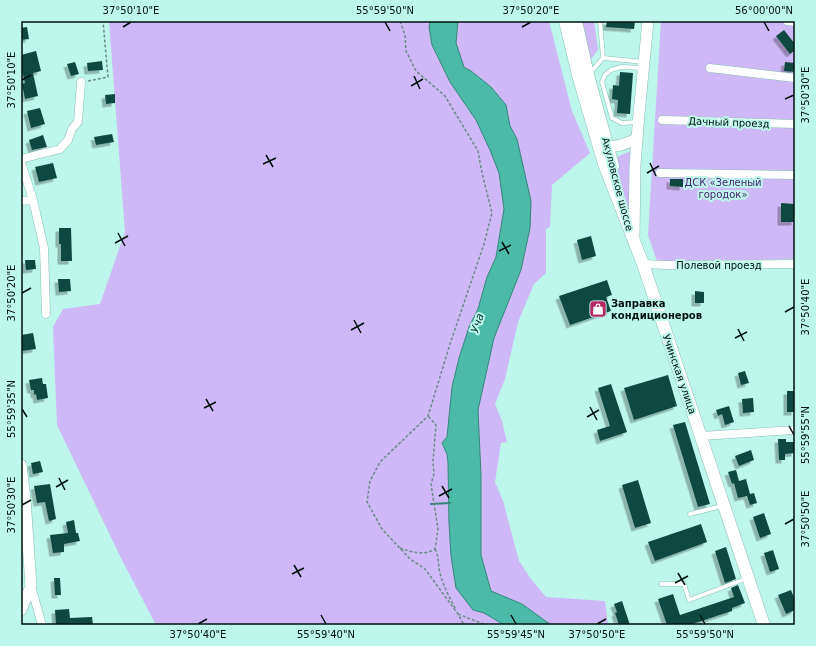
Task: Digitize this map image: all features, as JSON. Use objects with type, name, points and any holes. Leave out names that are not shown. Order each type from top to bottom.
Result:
[{"type":"main road","name":"Акуловское шоссе","points":[[565,21],[578,75],[634,241]]},
{"type":"main road","name":"Акуловское шоссе","points":[[576,21],[603,146]]},
{"type":"main road","name":"Учинская улица","points":[[634,241],[764,625]]},
{"type":"street","name":"Учинская улица","points":[[634,241],[638,122],[648,21]]},
{"type":"street","points":[[787,21],[795,22]]},
{"type":"street","points":[[710,68],[795,78]]},
{"type":"street","points":[[46,314],[44,248],[33,200],[21,160],[60,149],[68,140],[72,129],[78,122],[81,82]]},
{"type":"street","name":"Дачный проезд","points":[[662,120],[795,124]]},
{"type":"street","points":[[603,146],[630,143],[637,138]]},
{"type":"street","points":[[660,173],[795,175]]},
{"type":"street","points":[[21,201],[33,200]]},
{"type":"street","name":"Полевой проезд","points":[[643,264],[795,264]]},
{"type":"street","points":[[701,436],[795,430]]},
{"type":"street","points":[[21,465],[31,586],[42,625]]},
{"type":"street","points":[[21,610],[31,586]]},
{"type":"lane","points":[[588,75],[603,58],[600,21]]},
{"type":"lane","points":[[603,58],[644,65]]},
{"type":"lane","points":[[638,122],[622,123],[612,118],[602,82],[605,75],[611,70],[621,67],[644,65]]},
{"type":"lane","points":[[690,514],[724,505]]},
{"type":"lane","points":[[661,584],[684,584],[689,600],[748,578]]},
{"type":"path","points":[[81,82],[108,77],[103,21]]},
{"type":"path","points":[[400,21],[405,35],[406,51],[416,71],[445,96],[478,151],[492,213],[484,244],[450,344],[428,416],[380,462],[370,481],[367,502],[382,529],[410,559],[425,569],[458,614],[486,625]]},
{"type":"path","points":[[428,416],[436,425],[433,461],[434,474],[431,484],[434,497],[434,512],[438,529],[435,549],[438,553],[440,573],[445,588],[464,625]]},
{"type":"path","points":[[399,547],[412,552],[430,552],[435,549]]},
{"type":"green space","points":[[109,21],[549,21],[572,111],[590,153],[552,185],[550,227],[546,229],[546,273],[534,284],[518,322],[505,379],[495,404],[502,421],[507,442],[501,443],[495,482],[503,501],[519,561],[531,579],[546,597],[605,601],[608,625],[156,625],[121,558],[57,425],[53,327],[63,309],[100,304],[125,232]]},
{"type":"green space","points":[[582,21],[594,21],[598,50],[591,59]]},
{"type":"green space","name":"ДСК «Зеленый городок»","points":[[661,21],[795,21],[795,259],[657,262],[648,235]]},
{"type":"green space","points":[[631,151],[630,216],[614,158]]},
{"type":"water","name":"Уча","points":[[430,21],[458,21],[456,43],[464,67],[491,87],[506,105],[510,126],[517,139],[531,201],[530,228],[521,270],[494,338],[478,410],[481,475],[481,555],[491,591],[522,604],[551,625],[504,625],[484,613],[473,610],[456,588],[451,556],[448,463],[447,454],[442,443],[447,437],[452,387],[459,358],[469,327],[478,309],[487,277],[496,257],[504,209],[499,173],[490,150],[476,120],[450,82],[432,45],[429,27]]},
{"type":"building","points":[[607,21],[635,21],[634,29],[606,27]]},
{"type":"building","points":[[27,27],[29,39],[21,40],[21,28]]},
{"type":"building","points":[[784,30],[795,44],[795,50],[790,54],[776,36]]},
{"type":"building","points":[[36,51],[41,71],[33,73],[38,96],[25,99],[22,84],[25,83],[21,67],[21,55]]},
{"type":"building","points":[[102,61],[103,70],[88,71],[87,63]]},
{"type":"building","points":[[75,62],[79,74],[71,76],[67,64]]},
{"type":"building","points":[[785,62],[795,63],[795,72],[784,71]]},
{"type":"building","points":[[620,72],[633,73],[630,114],[617,113],[618,100],[612,99],[613,85],[619,86]]},
{"type":"building","points":[[115,94],[115,103],[106,104],[105,95]]},
{"type":"building","points":[[40,108],[45,124],[31,128],[27,111]]},
{"type":"building","points":[[112,134],[114,142],[96,145],[94,137]]},
{"type":"building","points":[[43,135],[47,147],[32,150],[29,140]]},
{"type":"building","points":[[53,163],[57,178],[39,182],[35,167]]},
{"type":"building","points":[[670,179],[683,179],[683,187],[670,186]]},
{"type":"building","points":[[781,203],[795,204],[795,222],[781,222]]},
{"type":"building","points":[[59,228],[71,228],[72,261],[61,261]]},
{"type":"building","points":[[591,236],[596,256],[582,260],[577,240]]},
{"type":"building","points":[[25,260],[35,260],[36,269],[26,270]]},
{"type":"building","points":[[58,279],[70,279],[71,291],[59,292]]},
{"type":"building","points":[[607,280],[612,295],[606,297],[611,311],[570,325],[559,296]]},
{"type":"building","points":[[695,291],[704,292],[704,303],[695,303]]},
{"type":"building","points":[[33,333],[36,349],[22,351],[21,335]]},
{"type":"building","points":[[745,371],[749,383],[741,385],[738,373]]},
{"type":"building","points":[[668,375],[677,406],[634,420],[624,388]]},
{"type":"building","points":[[42,378],[43,384],[46,384],[48,398],[37,400],[36,394],[34,395],[34,390],[31,390],[29,380]]},
{"type":"building","points":[[611,384],[627,432],[600,441],[597,430],[610,426],[598,388]]},
{"type":"building","points":[[787,391],[795,391],[795,412],[787,412]]},
{"type":"building","points":[[753,398],[754,412],[743,413],[742,399]]},
{"type":"building","points":[[729,406],[734,422],[725,425],[722,414],[718,416],[716,410]]},
{"type":"building","points":[[685,422],[710,504],[698,507],[673,425]]},
{"type":"building","points":[[778,439],[786,439],[786,442],[795,442],[795,453],[785,454],[785,460],[779,460]]},
{"type":"building","points":[[751,450],[754,460],[739,466],[735,456]]},
{"type":"building","points":[[40,461],[43,472],[33,474],[31,463]]},
{"type":"building","points":[[736,470],[739,481],[746,479],[750,494],[754,493],[757,503],[750,505],[747,496],[738,498],[734,483],[732,484],[728,472]]},
{"type":"building","points":[[638,480],[651,523],[635,528],[622,485]]},
{"type":"building","points":[[50,484],[56,519],[49,521],[45,502],[37,503],[34,486]]},
{"type":"building","points":[[764,513],[771,534],[760,538],[753,517]]},
{"type":"building","points":[[74,520],[76,533],[78,533],[80,541],[64,544],[64,552],[53,553],[50,535],[68,533],[66,522]]},
{"type":"building","points":[[701,524],[707,542],[655,561],[648,542]]},
{"type":"building","points":[[726,547],[736,579],[725,583],[715,551]]},
{"type":"building","points":[[773,550],[779,569],[770,572],[764,553]]},
{"type":"building","points":[[54,578],[60,578],[61,595],[55,595]]},
{"type":"building","points":[[738,585],[745,603],[732,608],[732,611],[689,625],[667,625],[658,599],[673,594],[680,615],[734,597],[731,588]]},
{"type":"building","points":[[791,590],[795,600],[795,610],[786,614],[778,595]]},
{"type":"building","points":[[622,601],[630,625],[619,625],[615,613],[617,612],[614,604]]},
{"type":"building","points":[[69,609],[70,618],[92,617],[93,625],[56,625],[55,610]]},
{"type":"waterway","points":[[431,504],[450,503]]},
{"type":"place","name":"Заправка кондиционеров","points":[[598,309]]}]
